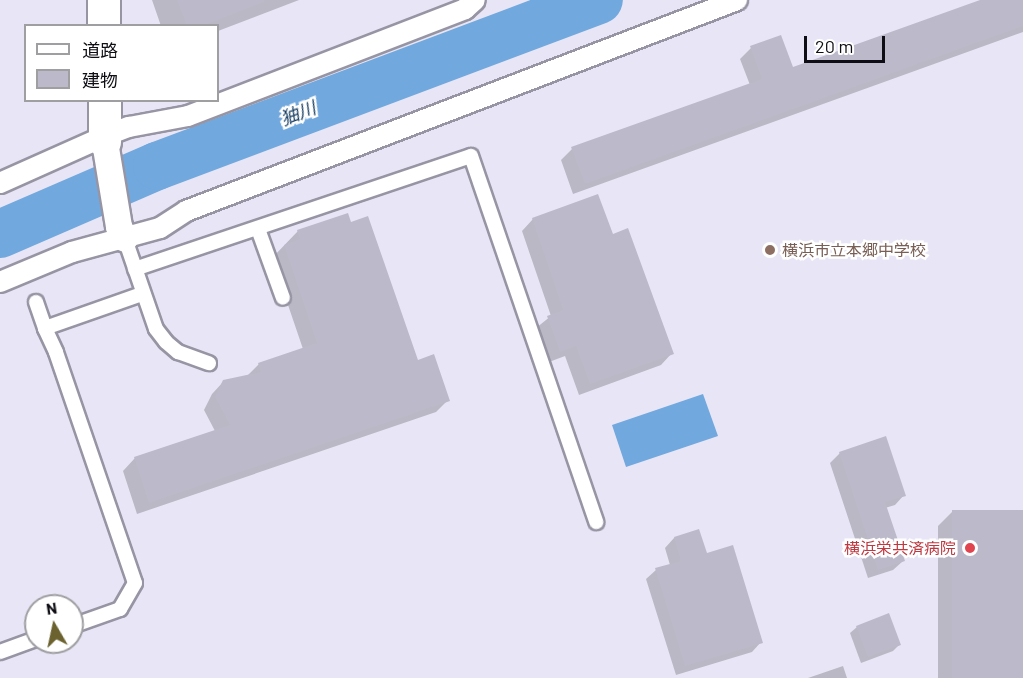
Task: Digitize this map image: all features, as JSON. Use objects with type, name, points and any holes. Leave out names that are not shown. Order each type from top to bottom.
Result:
[{"type":"street","points":[[104,0],[104,24]]},
{"type":"street","points":[[0,183],[129,128],[188,116],[465,9],[475,0]]},
{"type":"street","points":[[0,282],[122,233],[160,228],[186,211],[737,0]]},
{"type":"street","points":[[105,102],[105,139],[122,233]]},
{"type":"lane","points":[[135,269],[471,156],[596,522]]},
{"type":"lane","points":[[258,229],[283,298]]},
{"type":"lane","points":[[122,233],[156,330],[178,352],[209,363]]},
{"type":"lane","points":[[45,328],[142,294]]},
{"type":"lane","points":[[36,302],[56,352],[135,583],[120,609],[84,622]]},
{"type":"lane","points":[[0,652],[24,643]]},
{"type":"water","points":[[703,394],[718,436],[626,467],[612,425]]},
{"type":"building","points":[[177,0],[264,0],[264,2],[207,24],[186,24]]},
{"type":"building","points":[[980,0],[1023,0],[1023,26],[585,184],[571,147],[762,79],[750,46],[781,35],[793,67]]},
{"type":"building","points":[[598,194],[613,234],[628,228],[674,354],[590,384],[576,346],[560,352],[547,316],[563,310],[532,218]]},
{"type":"building","points":[[348,213],[351,222],[368,216],[418,360],[434,354],[450,401],[149,503],[134,457],[230,425],[215,397],[223,380],[261,372],[258,363],[317,343],[284,245],[300,239],[297,230]]},
{"type":"building","points":[[886,436],[906,496],[885,502],[905,561],[878,570],[839,452]]},
{"type":"building","points":[[952,510],[1023,510],[1023,678],[952,678]]},
{"type":"building","points":[[699,529],[707,553],[733,545],[763,643],[685,666],[655,568],[681,561],[674,537]]},
{"type":"building","points":[[889,613],[901,645],[868,657],[856,626]]},
{"type":"waterway","name":"㹨川","points":[[0,234],[157,166],[599,0]]},
{"type":"place","name":"横浜市立本郷中学校","points":[[770,250]]},
{"type":"place","name":"横浜栄共済病院","points":[[970,548]]}]
